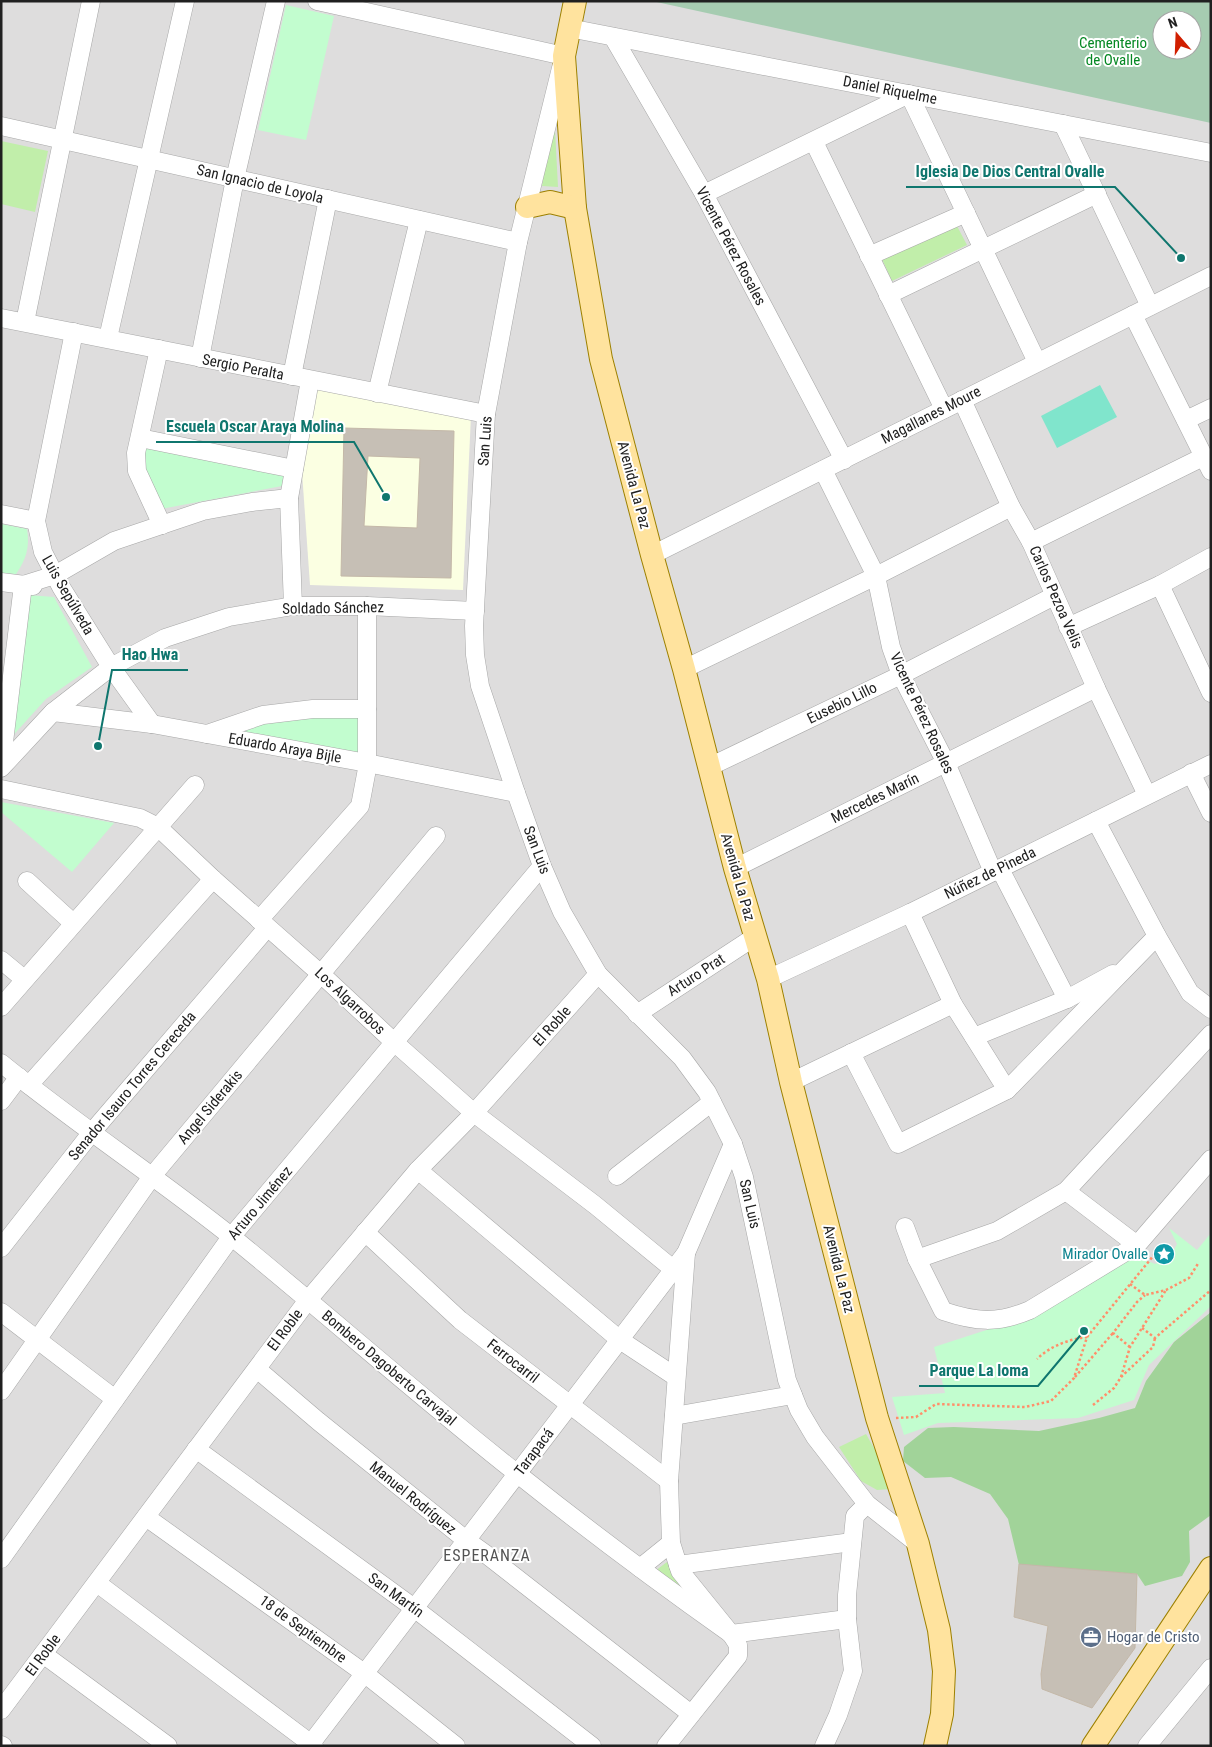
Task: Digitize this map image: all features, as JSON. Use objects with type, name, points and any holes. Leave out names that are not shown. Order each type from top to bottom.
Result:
[{"type":"main road","name":"Avenida La Paz","points":[[575,1],[564,56],[575,208],[601,359],[735,868],[768,979],[791,1082],[877,1418],[918,1544],[939,1630],[944,1671],[942,1714],[935,1746]]},
{"type":"main road","points":[[527,207],[550,202],[575,208]]},
{"type":"main road","points":[[1093,1746],[1211,1568]]},
{"type":"street","points":[[25,322],[91,1]]},
{"type":"street","points":[[108,338],[185,1]]},
{"type":"street","points":[[200,358],[235,179],[276,1]]},
{"type":"street","points":[[317,1],[564,56]]},
{"type":"street","name":"Daniel Riquelme","points":[[569,28],[1211,153]]},
{"type":"street","name":"Vicente Pérez Rosales","points":[[613,37],[704,194],[844,460]]},
{"type":"street","name":"San Luis","points":[[564,56],[518,242],[486,414],[475,612],[475,655],[480,686],[542,866],[562,912],[598,974],[682,1058],[707,1092],[732,1144],[744,1177],[788,1380],[799,1410],[814,1436],[867,1504],[918,1544]]},
{"type":"street","points":[[704,194],[909,94],[1037,362]]},
{"type":"street","points":[[1063,124],[1150,306]]},
{"type":"street","name":"San Ignacio de Loyola","points":[[1,126],[518,242]]},
{"type":"street","points":[[814,142],[944,409]]},
{"type":"street","points":[[888,295],[1097,194]]},
{"type":"street","points":[[292,376],[328,199]]},
{"type":"street","points":[[868,256],[966,213]]},
{"type":"street","points":[[377,393],[419,220]]},
{"type":"street","name":"Magallanes Moure","points":[[652,555],[1211,276]]},
{"type":"street","points":[[1031,542],[1207,464],[1133,314]]},
{"type":"street","name":"Sergio Peralta","points":[[2,322],[25,322],[486,414]]},
{"type":"street","name":"Luis Sepúlveda","points":[[74,332],[36,520],[43,552],[58,581],[111,667],[152,724]]},
{"type":"street","points":[[159,349],[136,453],[137,471],[162,525]]},
{"type":"street","points":[[293,606],[289,498],[310,380]]},
{"type":"street","name":"Carlos Pezoa Velis","points":[[962,400],[1011,506],[1031,542],[1068,627],[1147,795]]},
{"type":"street","points":[[1186,420],[1211,408]]},
{"type":"street","points":[[140,438],[294,469]]},
{"type":"street","name":"Vicente Pérez Rosales","points":[[823,470],[876,576],[891,647],[900,675],[946,763],[997,870],[1067,999]]},
{"type":"street","points":[[1,582],[23,585],[58,581],[114,541],[203,511],[252,502],[289,498]]},
{"type":"street","points":[[684,669],[876,576],[1011,506]]},
{"type":"street","points":[[1,514],[36,520]]},
{"type":"street","points":[[1068,627],[1160,585],[1211,557]]},
{"type":"street","points":[[1,768],[23,585]]},
{"type":"street","points":[[1160,585],[1211,693]]},
{"type":"street","name":"Eusebio Lillo","points":[[709,767],[900,675],[1054,596]]},
{"type":"street","name":"Soldado Sánchez","points":[[1,768],[53,712],[111,667],[165,638],[229,616],[293,606],[368,606],[475,612]]},
{"type":"street","name":"Senador Isauro Torres Cereceda","points":[[1,1248],[92,1132],[360,806],[367,764],[368,606]]},
{"type":"street","name":"Mercedes Marín","points":[[735,868],[1096,688]]},
{"type":"street","points":[[206,734],[263,714],[312,709],[367,709]]},
{"type":"street","name":"Eduardo Araya Bijle","points":[[53,712],[152,724],[516,793]]},
{"type":"street","name":"Núñez de Pineda","points":[[768,979],[910,913],[1211,764]]},
{"type":"street","points":[[1191,773],[1211,813]]},
{"type":"street","points":[[1,1007],[195,785]]},
{"type":"street","name":"Los Algarrobos","points":[[1,789],[140,818],[158,827],[213,879],[474,1113],[595,1205],[673,1270]]},
{"type":"street","points":[[1096,821],[1157,936],[1190,993],[1211,1009]]},
{"type":"street","name":"Angel Siderakis","points":[[1,1391],[153,1175],[322,975],[436,836]]},
{"type":"street","name":"Arturo Jiménez","points":[[1,1559],[231,1237],[542,866]]},
{"type":"street","points":[[1,1101],[24,1081],[213,879]]},
{"type":"street","points":[[27,881],[73,923]]},
{"type":"street","points":[[910,913],[953,1004],[1008,1090]]},
{"type":"street","name":"Arturo Prat","points":[[637,1014],[756,936]]},
{"type":"street","points":[[851,1053],[898,1144],[1008,1090],[1157,936]]},
{"type":"street","points":[[1,960],[24,979]]},
{"type":"street","points":[[974,1036],[1067,999],[1128,965]]},
{"type":"street","name":"El Roble","points":[[1,1710],[308,1300],[418,1170],[474,1113],[598,974]]},
{"type":"street","points":[[791,1082],[953,1004]]},
{"type":"street","points":[[918,1259],[997,1231],[1066,1191],[1211,1034]]},
{"type":"street","name":"Bombero Dagoberto Carvajal","points":[[1,1063],[92,1132],[153,1175],[231,1237],[517,1474],[640,1568],[731,1634]]},
{"type":"street","points":[[617,1176],[712,1102]]},
{"type":"street","name":"Tarapacá","points":[[311,1745],[686,1253],[732,1144]]},
{"type":"street","points":[[905,1227],[943,1311],[968,1319],[984,1320],[1014,1317],[1030,1310],[1137,1245],[1211,1159]]},
{"type":"street","points":[[418,1170],[620,1340],[676,1377]]},
{"type":"street","points":[[1066,1191],[1137,1245]]},
{"type":"street","name":"Ferrocarril","points":[[365,1232],[460,1320],[668,1481]]},
{"type":"street","points":[[666,1746],[738,1656],[738,1645],[731,1634],[680,1571],[671,1543],[668,1481],[686,1253]]},
{"type":"street","points":[[1,1312],[115,1399]]},
{"type":"street","name":"Manuel Rodríguez","points":[[257,1369],[318,1421],[466,1540],[488,1555],[691,1714]]},
{"type":"street","points":[[674,1416],[794,1395]]},
{"type":"street","name":"San Martín","points":[[196,1449],[414,1608],[592,1746]]},
{"type":"street","points":[[824,1746],[838,1715],[853,1672],[847,1619],[847,1595],[855,1516],[867,1504]]},
{"type":"street","name":"18 de Septiembre","points":[[146,1517],[364,1674],[456,1746]]},
{"type":"street","points":[[678,1565],[852,1542]]},
{"type":"street","points":[[640,1568],[671,1543]]},
{"type":"street","points":[[97,1583],[311,1745]]},
{"type":"street","points":[[731,1634],[847,1619]]},
{"type":"street","points":[[43,1654],[168,1746]]},
{"type":"street","points":[[1146,1746],[1211,1668]]},
{"type":"path","points":[[1074,1378],[1088,1337],[1154,1255]]},
{"type":"path","points":[[877,1418],[916,1418],[936,1404],[1026,1407],[1051,1401],[1074,1378],[1137,1302],[1145,1295],[1166,1290],[1188,1278],[1199,1262]]},
{"type":"path","points":[[1130,1284],[1145,1295]]},
{"type":"path","points":[[1121,1377],[1130,1347],[1166,1290]]},
{"type":"path","points":[[1093,1405],[1114,1388],[1121,1377],[1153,1347],[1155,1338],[1211,1290]]},
{"type":"path","points":[[1142,1328],[1155,1338]]},
{"type":"path","points":[[1113,1333],[1130,1347]]},
{"type":"path","points":[[1037,1359],[1044,1353],[1073,1339],[1088,1337]]},
{"type":"shaded area","points":[[1,1],[1211,1],[1211,1746],[1,1746]]},
{"type":"shaded area","points":[[314,385],[471,415],[463,590],[310,585],[301,458]]},
{"type":"green space","name":"Cementerio de Ovalle","points":[[652,1],[1211,1],[1211,123]]},
{"type":"green space","points":[[286,5],[334,16],[306,140],[258,130]]},
{"type":"green space","points":[[554,111],[558,187],[542,186]]},
{"type":"green space","points":[[1,141],[48,151],[35,212],[1,204]]},
{"type":"green space","points":[[957,226],[967,245],[892,281],[882,259]]},
{"type":"green space","points":[[1100,385],[1117,417],[1057,448],[1041,416]]},
{"type":"green space","points":[[145,444],[284,473],[282,486],[161,509],[141,464]]},
{"type":"green space","points":[[1,524],[27,529],[28,542],[26,553],[16,574],[1,573]]},
{"type":"green space","points":[[28,595],[54,597],[92,667],[46,699],[8,741]]},
{"type":"green space","points":[[361,714],[359,754],[225,733],[275,720]]},
{"type":"green space","points":[[1,802],[114,823],[72,872],[1,812]]},
{"type":"green space","points":[[1169,1228],[1197,1250],[1211,1233],[1211,1306],[1149,1365],[1134,1400],[1078,1418],[938,1423],[904,1435],[892,1397],[945,1393],[934,1347],[1033,1315],[1136,1256],[1155,1264],[1170,1257],[1177,1244]]},
{"type":"green space","points":[[1211,1312],[1211,1515],[1189,1531],[1190,1562],[1182,1576],[1145,1586],[1137,1574],[1019,1565],[1008,1519],[990,1494],[951,1477],[925,1478],[903,1461],[904,1447],[928,1428],[954,1427],[1039,1431],[1135,1408],[1146,1381],[1174,1342]]},
{"type":"green space","points":[[866,1434],[879,1457],[891,1489],[877,1490],[861,1481],[839,1447]]},
{"type":"green space","points":[[667,1562],[690,1595],[655,1571]]},
{"type":"building","points":[[344,428],[454,431],[451,578],[341,576]],"holes":[[[368,456],[420,458],[417,528],[364,526]]]},
{"type":"building","name":"Hogar de Cristo","points":[[1019,1564],[1137,1574],[1135,1648],[1092,1708],[1042,1689],[1041,1674],[1048,1626],[1014,1617]]},
{"type":"place","name":"Iglesia De Dios Central Ovalle","points":[[1181,258]]},
{"type":"place","name":"Escuela Oscar Araya Molina","points":[[386,497]]},
{"type":"place","name":"Hao Hwa","points":[[98,746]]},
{"type":"place","name":"Mirador Ovalle","points":[[1164,1254]]},
{"type":"place","name":"Parque La loma","points":[[1084,1331]]},
{"type":"place","name":"Hogar de Cristo","points":[[1091,1637]]},
{"type":"district","name":"ESPERANZA","points":[[487,1555]]}]
